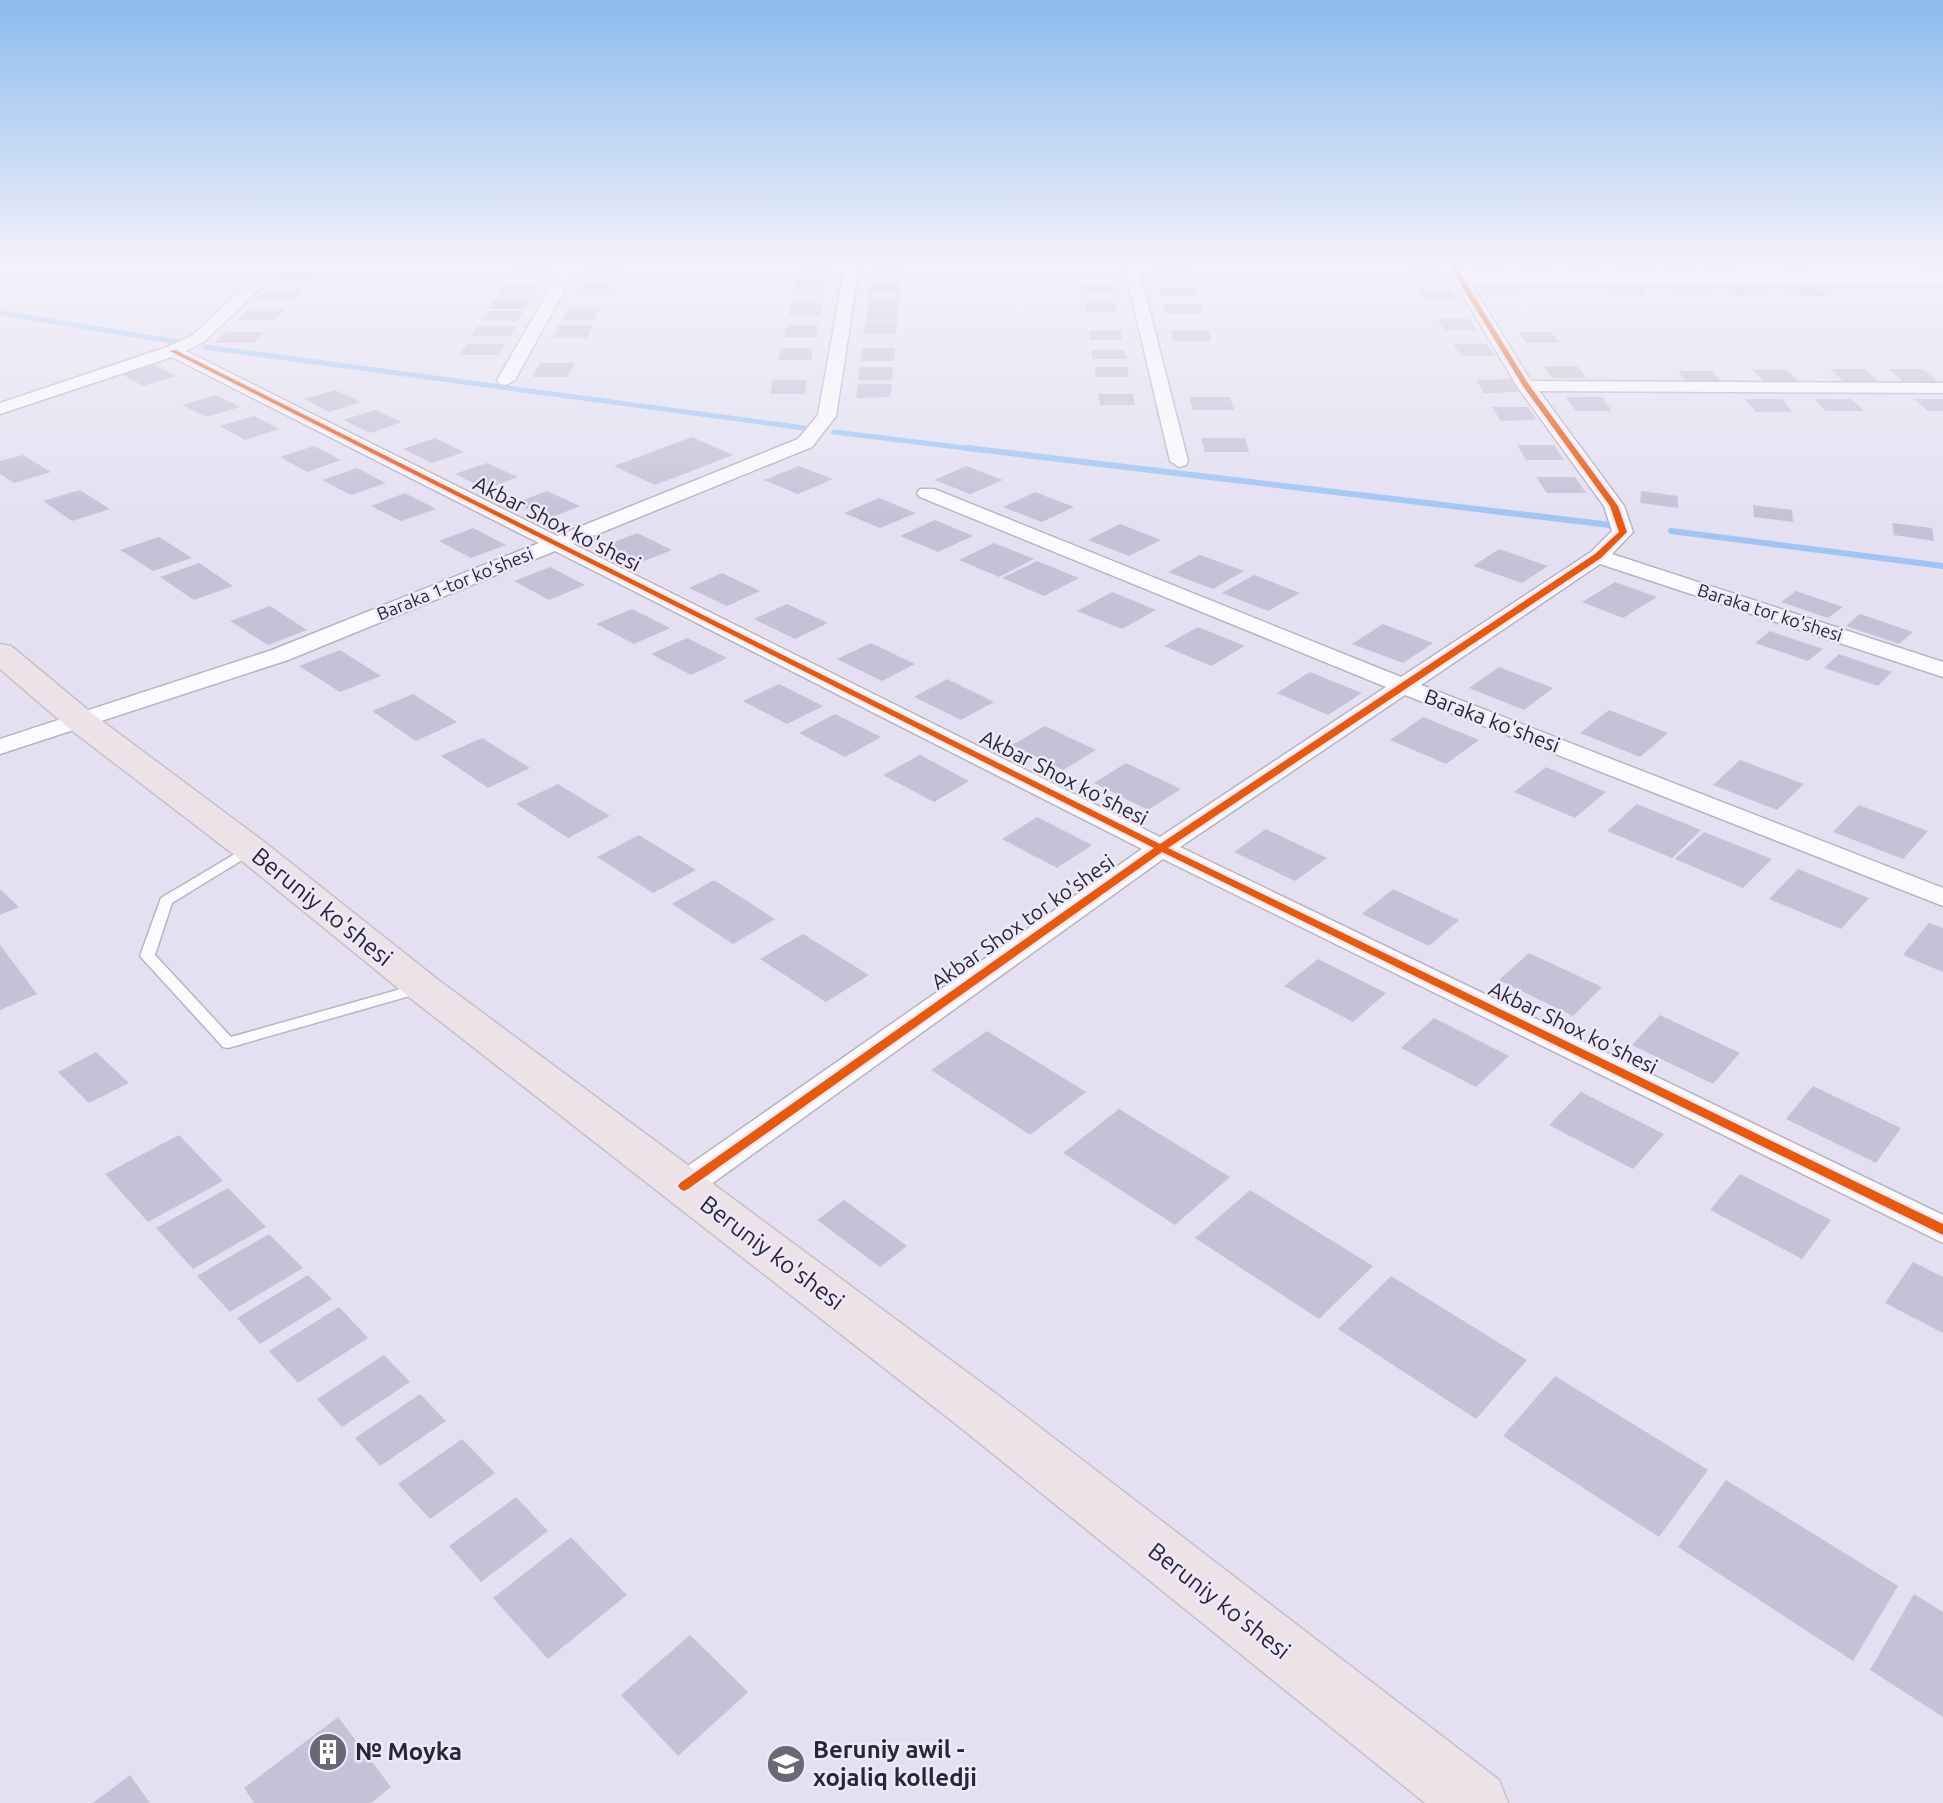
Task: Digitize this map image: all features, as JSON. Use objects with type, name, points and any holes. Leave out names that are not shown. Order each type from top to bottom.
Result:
[{"type":"main road","name":"Beruniy ko'shesi","points":[[0,653],[82,722],[250,849],[423,988],[980,1412],[1476,1803]]},
{"type":"street","points":[[0,408],[177,349]]},
{"type":"street","points":[[506,380],[523,349]]},
{"type":"street","name":"Baraka 1-tor ko'shesi","points":[[0,747],[280,655],[805,443],[827,416],[838,349]]},
{"type":"street","points":[[1152,349],[1179,461]]},
{"type":"street","points":[[1504,349],[1526,386],[1943,388]]},
{"type":"street","name":"Akbar Shox ko'shesi","points":[[173,351],[1161,848],[1943,1230]]},
{"type":"street","name":"Akbar Shox tor ko'shesi","points":[[684,1186],[1161,848],[1598,556],[1623,532],[1614,506],[1526,386]]},
{"type":"street","name":"Baraka ko'shesi","points":[[927,492],[1403,686],[1943,898]]},
{"type":"street","name":"Baraka tor ko'shesi","points":[[1598,556],[1943,670]]},
{"type":"lane","points":[[250,849],[166,901],[147,956],[228,1043],[423,988]]},
{"type":"building","points":[[463,349],[502,349],[499,355],[459,355]]},
{"type":"building","points":[[781,349],[813,349],[811,360],[778,360]]},
{"type":"building","points":[[862,349],[895,349],[894,361],[861,361]]},
{"type":"building","points":[[1456,349],[1490,349],[1495,356],[1461,356]]},
{"type":"building","points":[[1091,350],[1124,350],[1126,359],[1093,359]]},
{"type":"building","points":[[540,363],[575,363],[568,377],[532,377]]},
{"type":"building","points":[[154,365],[176,376],[143,386],[121,374]]},
{"type":"building","points":[[1543,366],[1577,366],[1586,378],[1552,378]]},
{"type":"building","points":[[860,367],[893,367],[892,380],[858,380]]},
{"type":"building","points":[[1094,367],[1127,367],[1129,377],[1096,377]]},
{"type":"building","points":[[1830,369],[1864,369],[1879,382],[1844,382]]},
{"type":"building","points":[[1889,369],[1923,369],[1938,382],[1904,382]]},
{"type":"building","points":[[1753,370],[1787,370],[1800,383],[1765,383]]},
{"type":"building","points":[[1678,371],[1712,371],[1724,384],[1689,384]]},
{"type":"building","points":[[1511,379],[1519,392],[1484,393],[1476,380]]},
{"type":"building","points":[[773,380],[807,380],[805,394],[770,394]]},
{"type":"building","points":[[858,384],[892,384],[890,397],[856,398]]},
{"type":"building","points":[[335,390],[361,402],[329,412],[304,399]]},
{"type":"building","points":[[1098,394],[1133,394],[1135,405],[1100,405]]},
{"type":"building","points":[[216,395],[240,407],[206,417],[182,405]]},
{"type":"building","points":[[1189,397],[1230,397],[1234,410],[1193,410]]},
{"type":"building","points":[[1566,397],[1602,397],[1612,411],[1576,411]]},
{"type":"building","points":[[1745,399],[1782,399],[1793,412],[1756,412]]},
{"type":"building","points":[[1814,399],[1851,399],[1864,411],[1826,411]]},
{"type":"building","points":[[1914,399],[1943,399],[1943,411],[1928,411]]},
{"type":"building","points":[[1492,407],[1528,407],[1537,420],[1501,421]]},
{"type":"building","points":[[375,410],[402,422],[370,433],[343,420]]},
{"type":"building","points":[[254,416],[279,429],[245,440],[220,426]]},
{"type":"building","points":[[692,437],[733,455],[655,485],[614,466]]},
{"type":"building","points":[[435,438],[464,452],[432,463],[403,449]]},
{"type":"building","points":[[1201,438],[1245,438],[1249,452],[1205,452]]},
{"type":"building","points":[[1517,445],[1554,445],[1564,460],[1526,460]]},
{"type":"building","points":[[314,446],[341,460],[307,472],[280,457]]},
{"type":"building","points":[[23,455],[51,472],[14,483],[0,474],[0,461]]},
{"type":"building","points":[[487,463],[518,477],[485,489],[455,474]]},
{"type":"building","points":[[799,466],[833,479],[798,494],[764,480]]},
{"type":"building","points":[[966,466],[1003,480],[970,494],[934,480]]},
{"type":"building","points":[[357,468],[386,483],[351,495],[322,480]]},
{"type":"building","points":[[1536,477],[1575,477],[1586,493],[1547,493]]},
{"type":"building","points":[[80,490],[110,509],[72,521],[43,501]]},
{"type":"building","points":[[547,491],[580,506],[547,519],[515,503]]},
{"type":"building","points":[[1641,491],[1678,496],[1678,508],[1640,503]]},
{"type":"building","points":[[1035,492],[1074,507],[1042,522],[1003,507]]},
{"type":"building","points":[[405,493],[436,509],[401,521],[371,506]]},
{"type":"building","points":[[879,498],[916,513],[880,528],[844,513]]},
{"type":"building","points":[[1753,505],[1792,510],[1793,522],[1754,517]]},
{"type":"building","points":[[935,520],[973,536],[938,552],[900,536]]},
{"type":"building","points":[[1892,523],[1932,528],[1934,541],[1894,535]]},
{"type":"building","points":[[1120,524],[1161,540],[1129,556],[1088,540]]},
{"type":"building","points":[[473,528],[506,545],[471,558],[439,541]]},
{"type":"building","points":[[637,533],[672,550],[639,563],[604,546]]},
{"type":"building","points":[[159,537],[192,558],[153,571],[120,550]]},
{"type":"building","points":[[994,543],[1034,559],[999,577],[959,560]]},
{"type":"building","points":[[1499,549],[1548,566],[1522,583],[1473,566]]},
{"type":"building","points":[[1200,555],[1244,571],[1213,589],[1168,572]]},
{"type":"building","points":[[1037,561],[1079,578],[1044,596],[1002,578]]},
{"type":"building","points":[[199,563],[233,586],[194,600],[160,577]]},
{"type":"building","points":[[550,567],[585,585],[549,600],[514,581]]},
{"type":"building","points":[[722,573],[760,591],[727,606],[689,588]]},
{"type":"building","points":[[1254,575],[1300,593],[1268,611],[1222,593]]},
{"type":"building","points":[[1615,582],[1657,597],[1623,618],[1582,602]]},
{"type":"building","points":[[1796,591],[1843,607],[1828,618],[1781,602]]},
{"type":"building","points":[[1112,592],[1156,610],[1122,629],[1077,611]]},
{"type":"building","points":[[787,604],[828,623],[795,639],[754,619]]},
{"type":"building","points":[[270,606],[307,630],[268,645],[230,621]]},
{"type":"building","points":[[632,609],[670,628],[634,644],[596,624]]},
{"type":"building","points":[[1860,614],[1913,632],[1899,644],[1846,626]]},
{"type":"building","points":[[1383,624],[1433,643],[1403,663],[1352,644]]},
{"type":"building","points":[[1198,627],[1245,646],[1211,666],[1164,646]]},
{"type":"building","points":[[1770,631],[1823,649],[1808,661],[1755,643]]},
{"type":"building","points":[[687,638],[727,658],[691,675],[651,654]]},
{"type":"building","points":[[871,643],[915,664],[882,681],[837,659]]},
{"type":"building","points":[[340,650],[381,676],[340,692],[299,666]]},
{"type":"building","points":[[1839,654],[1892,672],[1878,686],[1824,668]]},
{"type":"building","points":[[1499,667],[1553,688],[1524,710],[1469,688]]},
{"type":"building","points":[[1310,672],[1362,693],[1328,715],[1277,693]]},
{"type":"building","points":[[947,679],[994,702],[961,720],[914,697]]},
{"type":"building","points":[[779,684],[823,706],[787,724],[743,701]]},
{"type":"building","points":[[413,694],[457,722],[416,741],[372,711]]},
{"type":"building","points":[[1609,710],[1668,733],[1640,757],[1580,733]]},
{"type":"building","points":[[835,714],[881,737],[845,757],[799,733]]},
{"type":"building","points":[[1423,717],[1479,740],[1446,764],[1390,740]]},
{"type":"building","points":[[1045,726],[1096,750],[1063,770],[1012,745]]},
{"type":"building","points":[[482,738],[530,768],[488,788],[441,756]]},
{"type":"building","points":[[920,755],[969,781],[934,802],[883,775]]},
{"type":"building","points":[[1740,760],[1804,784],[1777,810],[1713,785]]},
{"type":"building","points":[[1126,763],[1181,789],[1148,810],[1094,783]]},
{"type":"building","points":[[1546,767],[1606,792],[1575,818],[1514,792]]},
{"type":"building","points":[[558,784],[610,816],[568,838],[516,804]]},
{"type":"building","points":[[1637,804],[1701,830],[1672,858],[1607,831]]},
{"type":"building","points":[[1859,805],[1928,831],[1903,859],[1833,832]]},
{"type":"building","points":[[1037,817],[1092,845],[1057,868],[1002,839]]},
{"type":"building","points":[[1266,829],[1327,858],[1295,881],[1234,852]]},
{"type":"building","points":[[1704,832],[1772,859],[1743,888],[1675,859]]},
{"type":"building","points":[[639,835],[696,870],[653,893],[597,857]]},
{"type":"building","points":[[1798,869],[1869,898],[1841,929],[1769,899]]},
{"type":"building","points":[[714,880],[775,919],[733,944],[672,904]]},
{"type":"building","points":[[0,889],[19,907],[0,915]]},
{"type":"building","points":[[1393,889],[1459,920],[1429,946],[1362,914]]},
{"type":"building","points":[[1929,923],[1943,928],[1943,972],[1903,955]]},
{"type":"building","points":[[803,934],[869,975],[826,1002],[760,959]]},
{"type":"building","points":[[0,945],[37,994],[0,1010]]},
{"type":"building","points":[[1529,953],[1602,987],[1573,1016],[1499,980]]},
{"type":"building","points":[[1318,959],[1386,993],[1353,1022],[1284,986]]},
{"type":"building","points":[[1660,1015],[1740,1053],[1713,1084],[1632,1045]]},
{"type":"building","points":[[1434,1018],[1509,1056],[1476,1087],[1401,1048]]},
{"type":"building","points":[[987,1031],[1086,1092],[1030,1135],[931,1070]]},
{"type":"building","points":[[96,1052],[129,1083],[89,1103],[58,1072]]},
{"type":"building","points":[[1813,1086],[1901,1128],[1876,1163],[1786,1119]]},
{"type":"building","points":[[1581,1092],[1664,1134],[1633,1169],[1549,1125]]},
{"type":"building","points":[[1119,1109],[1230,1177],[1175,1225],[1063,1153]]},
{"type":"building","points":[[179,1135],[223,1181],[148,1222],[105,1174]]},
{"type":"building","points":[[1740,1174],[1831,1220],[1802,1259],[1710,1210]]},
{"type":"building","points":[[228,1188],[266,1227],[193,1269],[156,1228]]},
{"type":"building","points":[[1250,1190],[1373,1266],[1319,1319],[1195,1238]]},
{"type":"building","points":[[844,1200],[907,1246],[880,1267],[817,1220]]},
{"type":"building","points":[[269,1234],[303,1268],[230,1312],[197,1276]]},
{"type":"building","points":[[1913,1262],[1943,1277],[1943,1333],[1885,1303]]},
{"type":"building","points":[[308,1275],[332,1299],[260,1344],[237,1318]]},
{"type":"building","points":[[1391,1276],[1527,1360],[1476,1419],[1338,1329]]},
{"type":"building","points":[[339,1307],[368,1338],[298,1383],[269,1351]]},
{"type":"building","points":[[384,1355],[410,1382],[342,1427],[317,1399]]},
{"type":"building","points":[[1555,1376],[1708,1470],[1659,1537],[1503,1436]]},
{"type":"building","points":[[420,1394],[446,1421],[380,1466],[355,1438]]},
{"type":"building","points":[[462,1439],[495,1473],[430,1519],[398,1484]]},
{"type":"building","points":[[1726,1480],[1898,1586],[1853,1661],[1678,1547]]},
{"type":"building","points":[[516,1497],[548,1531],[481,1582],[449,1546]]},
{"type":"building","points":[[571,1537],[627,1595],[548,1659],[493,1598]]},
{"type":"building","points":[[1914,1594],[1943,1612],[1943,1717],[1870,1670]]},
{"type":"building","points":[[690,1635],[748,1692],[678,1756],[621,1695]]},
{"type":"building","name":"№ Moyka","points":[[338,1717],[391,1787],[371,1803],[254,1803],[244,1788]]},
{"type":"building","points":[[130,1775],[150,1803],[93,1803]]},
{"type":"waterway","points":[[221,349],[804,428]]},
{"type":"waterway","points":[[834,432],[982,450]]},
{"type":"waterway","points":[[967,448],[1619,526]]},
{"type":"waterway","points":[[1671,531],[1943,566]]},
{"type":"cycle path","points":[[684,1186],[1161,848],[1598,556],[1623,532],[1614,506],[1526,386],[1503,349]]},
{"type":"cycle path","points":[[173,351],[1161,848],[1943,1230]]},
{"type":"place","name":"№ Moyka","points":[[328,1752]]},
{"type":"place","name":"Beruniy awil - xojaliq kolledji","points":[[786,1764]]}]
